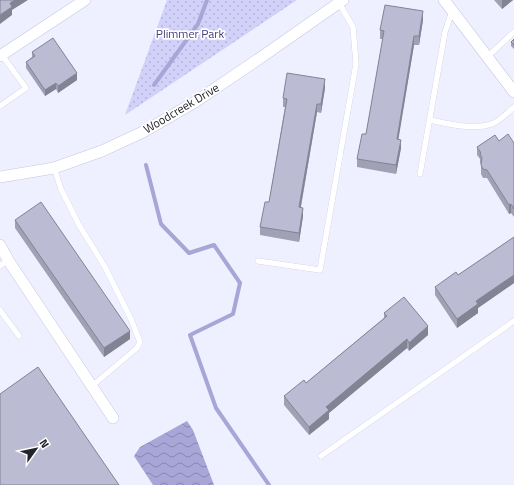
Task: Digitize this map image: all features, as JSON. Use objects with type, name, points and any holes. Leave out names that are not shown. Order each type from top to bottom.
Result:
[{"type":"street","points":[[1,55],[85,0]]},
{"type":"street","points":[[444,0],[514,92]]},
{"type":"street","name":"Woodcreek Drive","points":[[0,177],[54,168],[102,151],[145,131],[195,102],[341,2]]},
{"type":"street","points":[[0,245],[4,263],[92,386],[113,418]]},
{"type":"lane","points":[[258,261],[320,270],[356,64],[353,27],[341,2]]},
{"type":"lane","points":[[420,174],[445,32],[452,11]]},
{"type":"lane","points":[[488,57],[514,32]]},
{"type":"lane","points":[[0,106],[26,88],[1,55]]},
{"type":"lane","points":[[430,120],[476,127],[494,123],[514,107]]},
{"type":"lane","points":[[54,168],[61,189],[79,224],[105,267],[131,319],[140,342],[137,348],[92,386]]},
{"type":"lane","points":[[0,310],[19,336]]},
{"type":"lane","points":[[322,456],[514,321]]},
{"type":"green space","name":"Plimmer Park","points":[[167,0],[297,0],[125,115]]},
{"type":"water","points":[[187,421],[193,430],[214,485],[153,485],[134,456],[140,447]]},
{"type":"building","points":[[0,0],[15,0],[10,3],[12,7],[0,15]]},
{"type":"building","points":[[385,5],[423,11],[419,36],[414,36],[397,139],[401,140],[396,165],[357,159],[362,134],[366,134],[384,31],[380,30]]},
{"type":"building","points":[[53,38],[77,73],[58,86],[56,83],[45,90],[26,62],[35,56],[32,52]]},
{"type":"building","points":[[287,73],[325,79],[321,104],[317,104],[299,207],[303,208],[299,233],[260,227],[265,202],[269,202],[287,99],[283,98]]},
{"type":"building","points":[[508,134],[514,143],[514,209],[511,204],[509,205],[487,170],[483,169],[481,165],[481,153],[477,147],[495,135],[499,141]]},
{"type":"building","points":[[41,202],[130,331],[104,348],[15,220]]},
{"type":"building","points":[[514,237],[514,275],[476,301],[478,304],[457,319],[435,287],[456,272],[458,275]]},
{"type":"building","points":[[404,297],[428,326],[409,343],[407,339],[326,407],[329,410],[309,427],[284,396],[304,380],[306,383],[387,316],[384,313]]},
{"type":"building","points":[[38,367],[119,485],[0,485],[0,394]]},
{"type":"waterway","points":[[154,85],[198,24],[207,0]]},
{"type":"waterway","points":[[146,165],[161,224],[189,253],[214,245],[240,283],[233,314],[190,335],[216,408],[269,485]]}]
